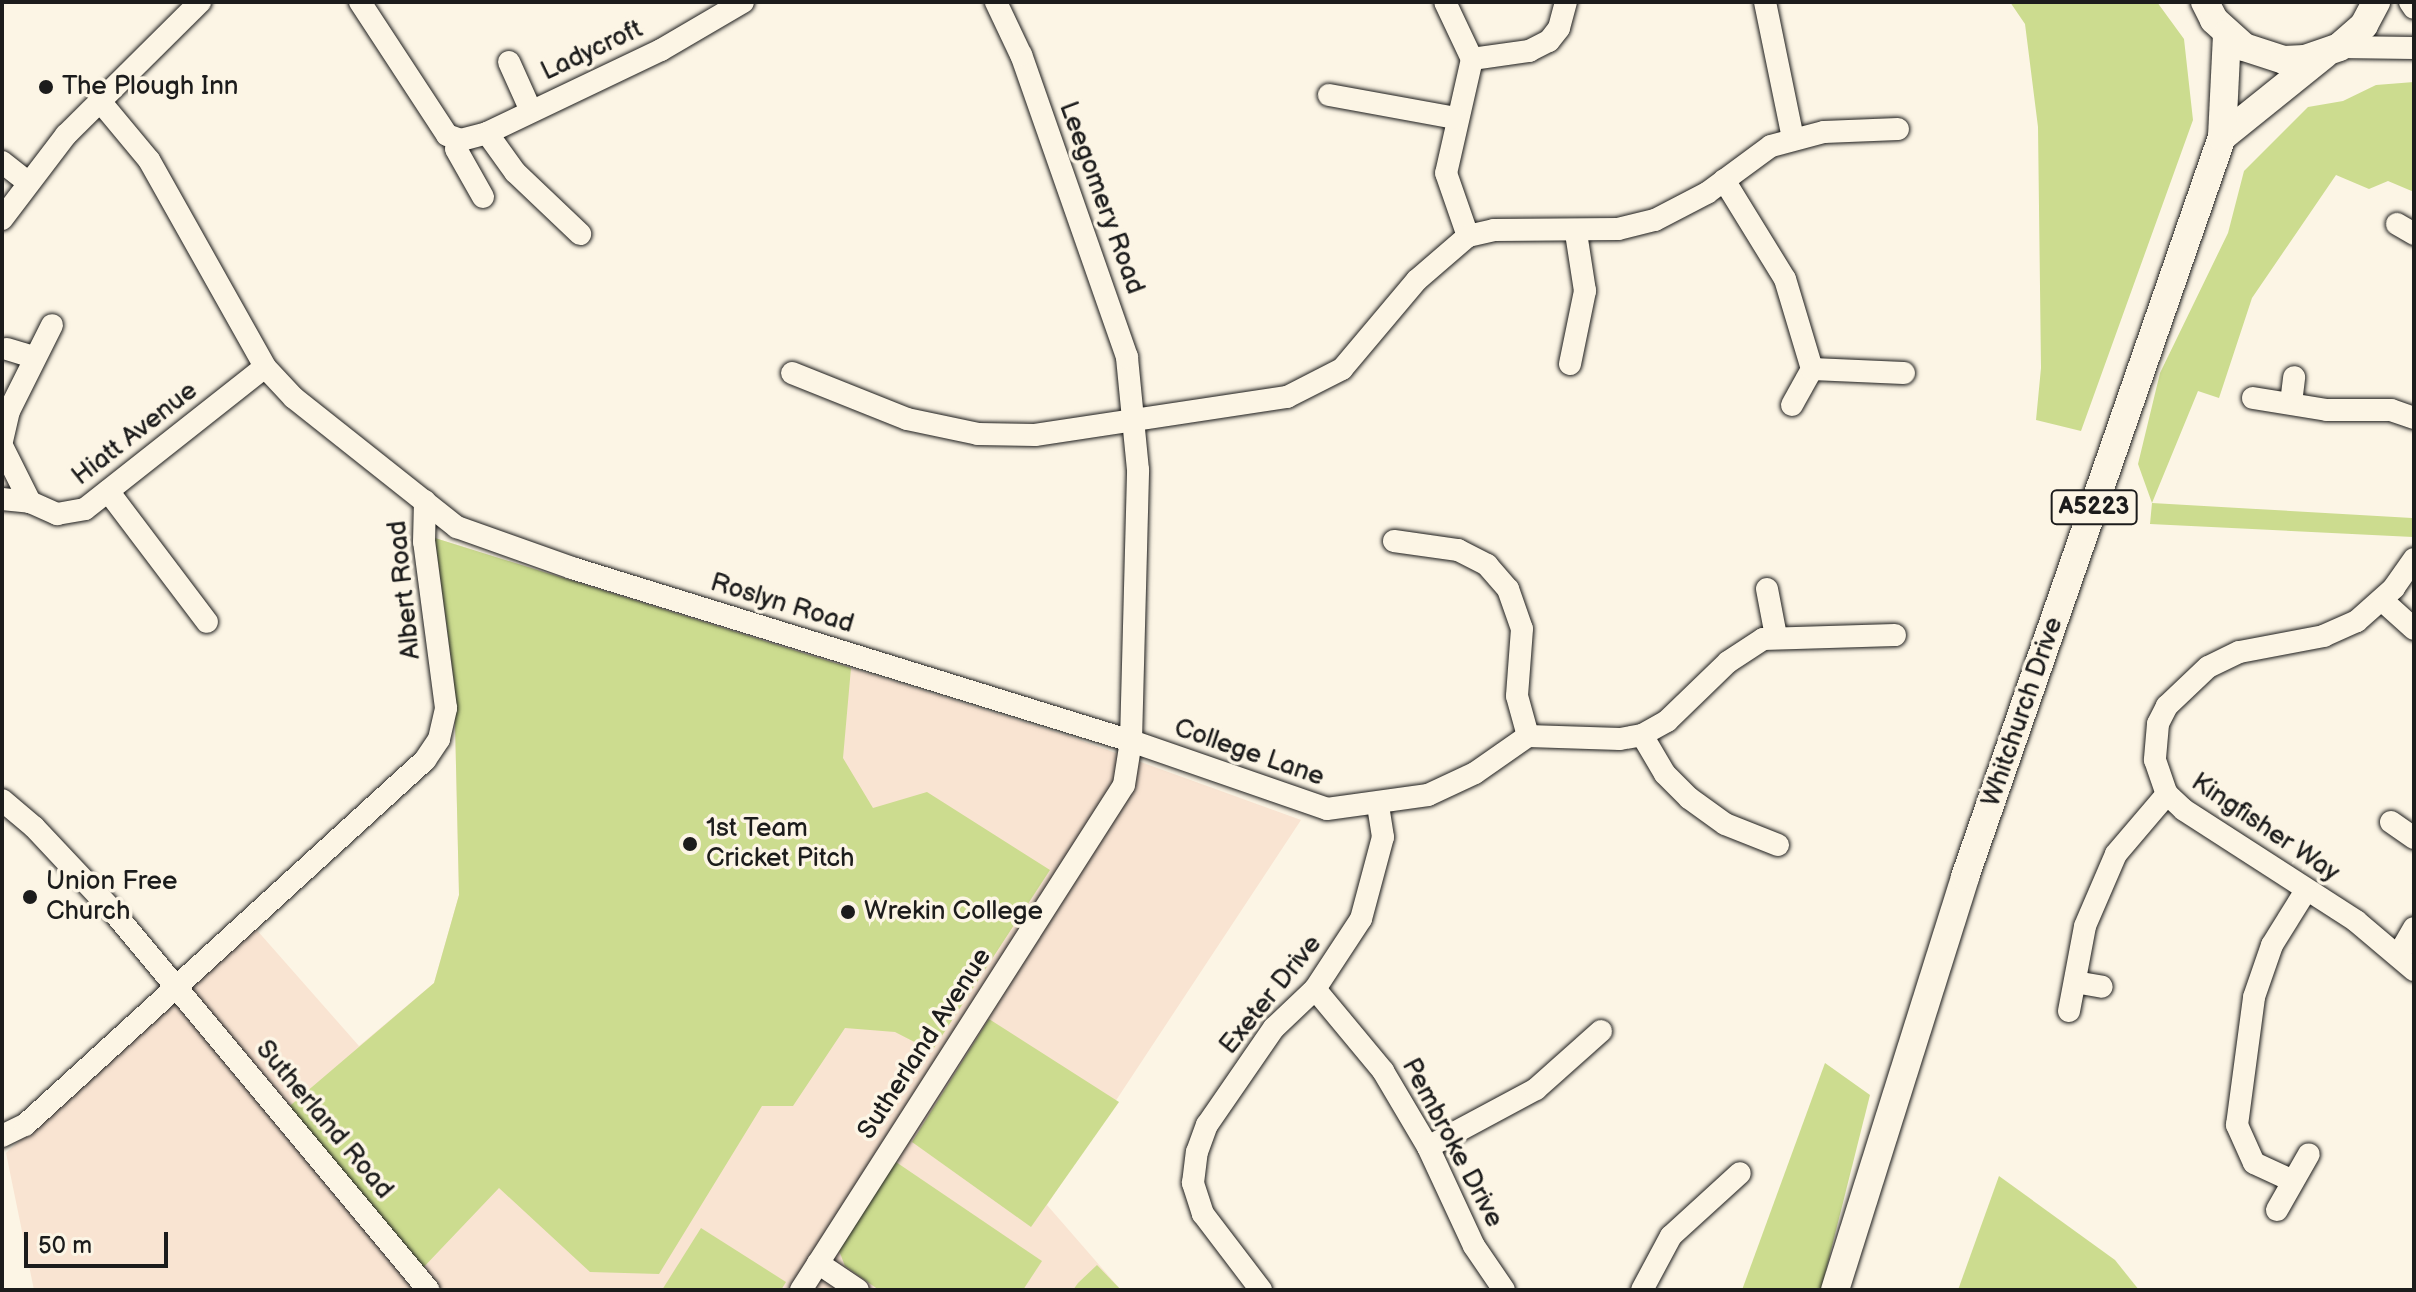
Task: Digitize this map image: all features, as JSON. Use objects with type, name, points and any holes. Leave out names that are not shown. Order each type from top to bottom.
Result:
[{"type":"main road","points":[[2222,137],[2364,25],[2376,2]]},
{"type":"main road","points":[[2205,3],[2227,34],[2244,47],[2284,60],[2332,50]]},
{"type":"main road","name":"Whitchurch Drive","points":[[1835,1290],[1965,877],[2222,137],[2227,34]]},
{"type":"street","points":[[2,219],[28,182],[99,100],[200,2]]},
{"type":"street","points":[[360,2],[447,135],[461,140],[456,149],[483,197]]},
{"type":"street","name":"Ladycroft","points":[[461,140],[487,133],[661,50],[743,2]]},
{"type":"street","name":"Leegomery Road","points":[[996,2],[1021,55],[1114,316],[1137,419],[1131,741]]},
{"type":"street","points":[[1445,2],[1472,59],[1455,118],[1446,173],[1468,236]]},
{"type":"street","points":[[1472,59],[1529,51],[1549,41],[1559,28],[1566,2]]},
{"type":"street","points":[[1765,2],[1793,138]]},
{"type":"street","points":[[2410,2],[2414,8]]},
{"type":"street","points":[[2332,50],[2414,48]]},
{"type":"street","points":[[520,71],[531,111]]},
{"type":"street","points":[[1329,95],[1455,118]]},
{"type":"street","name":"Albert Road","points":[[2,1136],[25,1125],[425,760],[439,739],[446,708],[424,542],[425,501],[294,398],[265,367],[149,160],[99,100]]},
{"type":"street","points":[[792,373],[907,419],[978,434],[1035,435],[1287,397],[1323,383],[1367,345],[1417,280],[1468,236],[1494,230],[1576,233],[1655,220],[1724,180],[1771,146],[1793,138],[1851,129],[1898,129]]},
{"type":"street","points":[[487,133],[515,172],[580,234]]},
{"type":"street","points":[[2,162],[28,182]]},
{"type":"street","points":[[1724,180],[1785,279],[1812,369],[1792,405]]},
{"type":"street","points":[[1570,364],[1585,291],[1576,233]]},
{"type":"street","points":[[30,502],[2,444],[33,357],[49,331]]},
{"type":"street","points":[[7,349],[33,357]]},
{"type":"street","name":"Hiatt Avenue","points":[[2,499],[30,502],[57,514],[74,513],[108,491],[265,367]]},
{"type":"street","points":[[1812,369],[1904,373]]},
{"type":"street","points":[[2291,403],[2294,377]]},
{"type":"street","points":[[2253,398],[2327,410],[2391,410],[2414,418]]},
{"type":"street","points":[[108,491],[207,622]]},
{"type":"street","name":"Roslyn Road","points":[[425,501],[457,527],[504,546],[1131,741]]},
{"type":"street","points":[[1394,541],[1458,550],[1487,565],[1508,589],[1522,629],[1517,696],[1528,736],[1620,739],[1642,735],[1675,714],[1745,648],[1776,636],[1895,635]]},
{"type":"street","name":"Kingfisher Way","points":[[2407,962],[2167,794],[2155,760],[2158,724],[2183,688],[2208,667],[2239,652],[2324,636],[2357,621],[2383,601],[2414,559]]},
{"type":"street","points":[[1767,589],[1776,636]]},
{"type":"street","points":[[2383,601],[2414,629]]},
{"type":"street","points":[[1642,735],[1665,774],[1689,798],[1725,824],[1778,845]]},
{"type":"street","name":"College Lane","points":[[1131,741],[1327,809],[1378,806],[1453,785],[1528,736]]},
{"type":"street","name":"Sutherland Avenue","points":[[801,1290],[1124,785],[1131,741]]},
{"type":"street","points":[[2069,1011],[2085,926],[2116,854],[2167,794]]},
{"type":"street","name":"Sutherland Road","points":[[2,800],[34,827],[176,986],[429,1290]]},
{"type":"street","name":"Exeter Drive","points":[[1261,1290],[1203,1214],[1193,1183],[1197,1152],[1207,1125],[1274,1028],[1315,989],[1345,950],[1371,894],[1383,837],[1378,806]]},
{"type":"street","points":[[2391,822],[2414,838]]},
{"type":"street","points":[[2293,1181],[2254,1163],[2237,1125],[2254,997],[2272,945],[2305,892]]},
{"type":"street","points":[[2407,962],[2414,928]]},
{"type":"street","points":[[2075,982],[2102,987]]},
{"type":"street","name":"Pembroke Drive","points":[[1315,989],[1367,1046],[1428,1147],[1474,1246],[1504,1290]]},
{"type":"street","points":[[1428,1147],[1536,1089],[1601,1031]]},
{"type":"street","points":[[2277,1210],[2309,1154]]},
{"type":"street","points":[[1642,1290],[1671,1236],[1740,1173]]},
{"type":"street","points":[[818,1263],[858,1290]]},
{"type":"shaded area","name":"Wrekin College","points":[[435,538],[1069,736],[1301,820],[1047,1205],[1121,1290],[34,1290],[6,1153],[255,928],[359,1046],[434,983],[459,895],[454,680]]},
{"type":"green space","points":[[2010,2],[2157,2],[2184,39],[2193,120],[2081,431],[2036,420],[2041,368],[2038,127],[2025,24]]},
{"type":"green space","points":[[2414,82],[2414,192],[2388,181],[2369,189],[2336,175],[2252,298],[2219,398],[2198,391],[2152,503],[2138,464],[2160,373],[2228,233],[2244,171],[2308,107],[2343,101],[2376,85]]},
{"type":"green space","points":[[2152,503],[2412,518],[2413,537],[2150,524]]},
{"type":"green space","points":[[435,538],[851,668],[843,758],[873,808],[927,792],[1050,870],[932,1051],[895,1032],[845,1028],[793,1106],[762,1106],[659,1274],[590,1272],[499,1188],[420,1271],[285,1110],[434,983],[459,895],[454,680]]},
{"type":"green space","points":[[989,1019],[1119,1102],[1031,1227],[912,1142]]},
{"type":"green space","points":[[1825,1063],[1870,1095],[1821,1290],[1742,1290]]},
{"type":"green space","points":[[893,1160],[1042,1261],[1023,1290],[879,1290],[845,1266],[838,1248]]},
{"type":"green space","points":[[1999,1176],[2115,1260],[2139,1290],[1958,1290]]},
{"type":"green space","points":[[701,1228],[786,1282],[781,1290],[662,1290]]},
{"type":"green space","points":[[1097,1265],[1121,1290],[1073,1290],[1078,1283]]},
{"type":"place","name":"The Plough Inn","points":[[46,87]]},
{"type":"place","name":"1st Team Cricket Pitch","points":[[690,844]]},
{"type":"place","name":"Union Free Church","points":[[30,897]]},
{"type":"place","name":"Wrekin College","points":[[848,912]]}]
